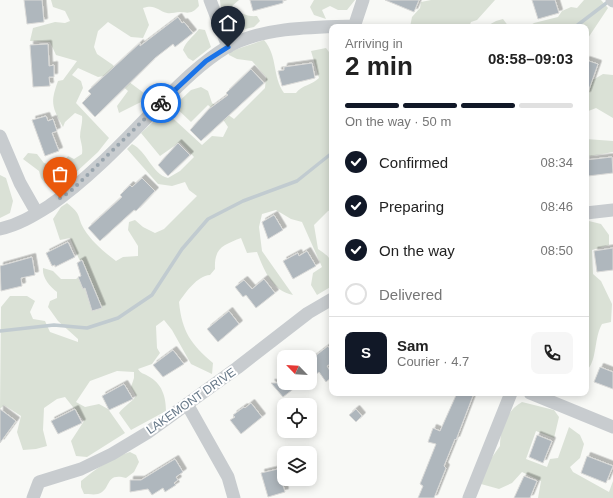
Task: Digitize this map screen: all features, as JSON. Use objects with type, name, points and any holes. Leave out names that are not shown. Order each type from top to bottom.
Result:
[{"type":"street","points":[[210,0],[228,47]]},
{"type":"street","points":[[355,24],[363,0]]},
{"type":"street","points":[[0,229],[14,226],[71,191],[183,82],[206,61],[228,47],[256,36],[286,30],[329,27]]},
{"type":"street","points":[[0,136],[20,183],[37,213]]},
{"type":"street","points":[[589,213],[613,210]]},
{"type":"street","name":"LAKEMONT DRIVE","points":[[33,498],[39,482],[81,469],[112,454],[187,404],[308,313],[329,301]]},
{"type":"street","points":[[469,498],[510,396]]},
{"type":"street","points":[[537,396],[613,427]]},
{"type":"street","points":[[187,404],[228,478],[234,498]]},
{"type":"shaded area","points":[[51,0],[198,0],[199,6],[192,12],[188,13],[169,13],[153,7],[143,8],[149,25],[143,38],[131,37],[108,22],[98,31],[94,47],[97,54],[113,65],[117,73],[148,96],[141,102],[119,113],[117,106],[128,91],[110,75],[98,77],[78,68],[72,75],[81,81],[83,88],[76,103],[109,138],[98,152],[60,187],[45,183],[41,178],[39,171],[23,159],[28,153],[37,154],[44,163],[53,165],[63,163],[68,156],[74,159],[82,154],[80,137],[82,116],[75,113],[65,122],[63,127],[53,105],[58,81],[63,80],[77,61],[56,55],[50,42],[30,41],[33,28],[55,22],[65,23],[70,21],[65,11],[53,7]]},
{"type":"shaded area","points":[[220,0],[239,0],[232,6],[243,14],[257,16],[260,21],[254,27],[236,31],[224,17]]},
{"type":"shaded area","points":[[314,0],[355,0],[347,10],[338,10],[330,6],[322,10],[326,19],[314,15],[310,7]]},
{"type":"shaded area","points":[[431,0],[495,0],[477,20],[471,22],[470,24],[411,24],[412,17],[420,8],[421,2]]},
{"type":"shaded area","points":[[584,0],[601,0],[608,8],[589,36],[589,24],[532,24],[558,17],[562,11],[571,7],[577,8]]},
{"type":"shaded area","points":[[503,19],[507,24],[490,24]]},
{"type":"shaded area","points":[[199,29],[205,30],[211,47],[193,61],[188,58],[183,50]]},
{"type":"shaded area","points":[[264,40],[271,53],[278,80],[284,93],[296,93],[301,88],[319,78],[311,51],[326,48],[329,52],[329,211],[314,225],[318,249],[329,258],[329,288],[317,295],[311,285],[313,273],[322,267],[302,222],[291,219],[276,210],[262,214],[259,227],[262,251],[293,295],[286,293],[274,284],[266,272],[257,252],[247,253],[241,238],[225,245],[216,256],[215,269],[210,275],[196,281],[179,302],[182,322],[185,329],[193,343],[213,363],[212,374],[191,364],[172,330],[164,320],[156,326],[157,348],[160,353],[152,364],[138,369],[141,373],[157,382],[160,386],[164,396],[166,411],[131,430],[119,413],[136,396],[131,387],[134,372],[117,371],[90,381],[76,402],[85,407],[99,404],[108,409],[125,433],[87,457],[76,456],[71,441],[84,421],[65,397],[57,399],[44,408],[43,430],[47,446],[23,450],[17,432],[21,416],[4,405],[0,409],[1,307],[10,296],[27,296],[35,301],[30,312],[33,319],[45,321],[50,332],[78,342],[78,339],[58,321],[48,307],[50,301],[57,298],[57,292],[47,281],[43,268],[53,271],[61,279],[76,279],[87,271],[79,259],[70,238],[60,240],[53,219],[61,207],[67,203],[77,213],[84,229],[91,238],[116,261],[123,257],[138,256],[138,246],[128,230],[129,222],[135,220],[143,227],[155,233],[164,229],[197,196],[189,190],[185,182],[172,186],[158,184],[127,149],[132,144],[137,147],[162,176],[168,178],[180,171],[194,157],[180,142],[160,156],[141,133],[165,111],[202,145],[212,136],[223,137],[228,127],[222,118],[208,105],[191,122],[174,106],[191,90],[201,87],[208,91],[212,103],[234,119],[265,88],[266,77],[252,61],[237,59],[229,55],[228,52]]},
{"type":"shaded area","points":[[603,74],[613,75],[613,118],[596,108],[589,111],[589,82]]},
{"type":"shaded area","points":[[589,139],[613,141],[613,152],[589,156]]},
{"type":"shaded area","points":[[0,175],[6,178],[13,201],[10,213],[0,218]]},
{"type":"shaded area","points":[[589,221],[601,224],[609,235],[609,245],[592,250],[593,274],[601,281],[612,304],[611,322],[602,324],[599,330],[591,365],[589,368]]},
{"type":"shaded area","points":[[522,402],[554,410],[559,417],[554,438],[536,431],[526,459],[547,467],[550,459],[558,458],[569,427],[580,435],[584,444],[580,458],[570,467],[573,472],[609,492],[613,481],[613,498],[538,498],[541,481],[522,472],[512,483],[499,489],[481,484],[490,460],[500,446],[501,433],[508,415],[517,405]]},
{"type":"shaded area","points":[[130,452],[136,455],[139,462],[134,472],[126,478],[114,477],[105,489],[98,494],[84,494],[81,487],[81,481],[111,460]]},
{"type":"building","points":[[24,0],[42,0],[44,22],[27,24]]},
{"type":"building","points":[[250,0],[283,0],[283,3],[253,11]]},
{"type":"building","points":[[385,0],[419,0],[414,12]]},
{"type":"building","points":[[532,0],[555,0],[559,13],[538,19]]},
{"type":"building","points":[[178,17],[193,33],[175,47],[173,44],[155,58],[95,117],[82,103],[91,94],[88,91],[140,43],[140,46]]},
{"type":"building","points":[[48,44],[49,66],[54,65],[54,77],[49,77],[50,86],[33,87],[30,45]]},
{"type":"building","points":[[589,61],[598,64],[589,89]]},
{"type":"building","points":[[312,63],[315,78],[282,86],[278,71],[284,70],[284,67]]},
{"type":"building","points":[[251,69],[264,83],[201,141],[190,130],[209,109],[228,95],[226,93]]},
{"type":"building","points":[[46,116],[48,121],[53,119],[57,131],[52,133],[59,151],[45,156],[32,120]]},
{"type":"building","points":[[178,143],[190,155],[168,176],[158,165]]},
{"type":"building","points":[[612,157],[613,173],[589,176],[589,160]]},
{"type":"building","points":[[142,178],[155,191],[136,211],[134,210],[100,241],[88,228],[122,197],[120,195],[130,185],[132,187]]},
{"type":"building","points":[[274,215],[283,230],[268,239],[262,222]]},
{"type":"building","points":[[68,242],[75,257],[55,267],[55,265],[52,266],[46,253]]},
{"type":"building","points":[[613,248],[613,270],[597,272],[594,251]]},
{"type":"building","points":[[307,251],[316,266],[293,279],[283,261],[298,253],[299,256]]},
{"type":"building","points":[[32,257],[35,275],[21,278],[22,286],[1,291],[0,266]]},
{"type":"building","points":[[82,260],[102,308],[92,311],[85,288],[83,289],[78,277],[81,276],[77,263]]},
{"type":"building","points":[[264,279],[275,293],[256,308],[246,295],[243,297],[235,287],[244,280],[252,289]]},
{"type":"building","points":[[229,311],[239,324],[218,342],[207,329]]},
{"type":"building","points":[[328,346],[329,365],[327,366],[329,369],[329,380],[326,382],[319,372],[317,374],[317,355]]},
{"type":"building","points":[[173,350],[184,364],[163,377],[153,365]]},
{"type":"building","points":[[600,367],[613,372],[613,389],[594,382]]},
{"type":"building","points":[[271,383],[277,383],[277,390]]},
{"type":"building","points":[[124,384],[133,399],[109,410],[102,396]]},
{"type":"building","points":[[277,390],[292,390],[283,397]]},
{"type":"building","points":[[456,396],[473,396],[444,466],[446,468],[434,498],[418,498],[423,486],[420,484],[436,444],[428,442],[433,428],[440,431]]},
{"type":"building","points":[[251,403],[262,417],[241,434],[230,420],[235,417],[233,415]]},
{"type":"building","points":[[0,409],[16,421],[0,443]]},
{"type":"building","points":[[75,409],[82,423],[58,434],[51,421]]},
{"type":"building","points":[[356,409],[362,416],[356,422],[349,415]]},
{"type":"building","points":[[537,435],[552,441],[543,463],[529,457]]},
{"type":"building","points":[[587,456],[613,466],[606,483],[581,473]]},
{"type":"building","points":[[175,459],[183,472],[176,477],[178,480],[174,483],[176,485],[165,492],[163,488],[152,495],[148,489],[130,492],[130,480],[141,480]]},
{"type":"building","points":[[277,469],[277,486],[283,486],[285,492],[268,497],[261,473]]},
{"type":"building","points":[[524,476],[537,481],[530,498],[514,498]]},
{"type":"waterway","points":[[579,24],[609,1]]},
{"type":"waterway","points":[[0,331],[54,325],[87,328],[118,318],[152,295],[182,249],[208,219],[243,201],[297,181],[329,155]]},
{"type":"way so far","points":[[60,198],[71,191],[161,103]]},
{"type":"route","points":[[161,103],[206,61],[228,47]]}]
